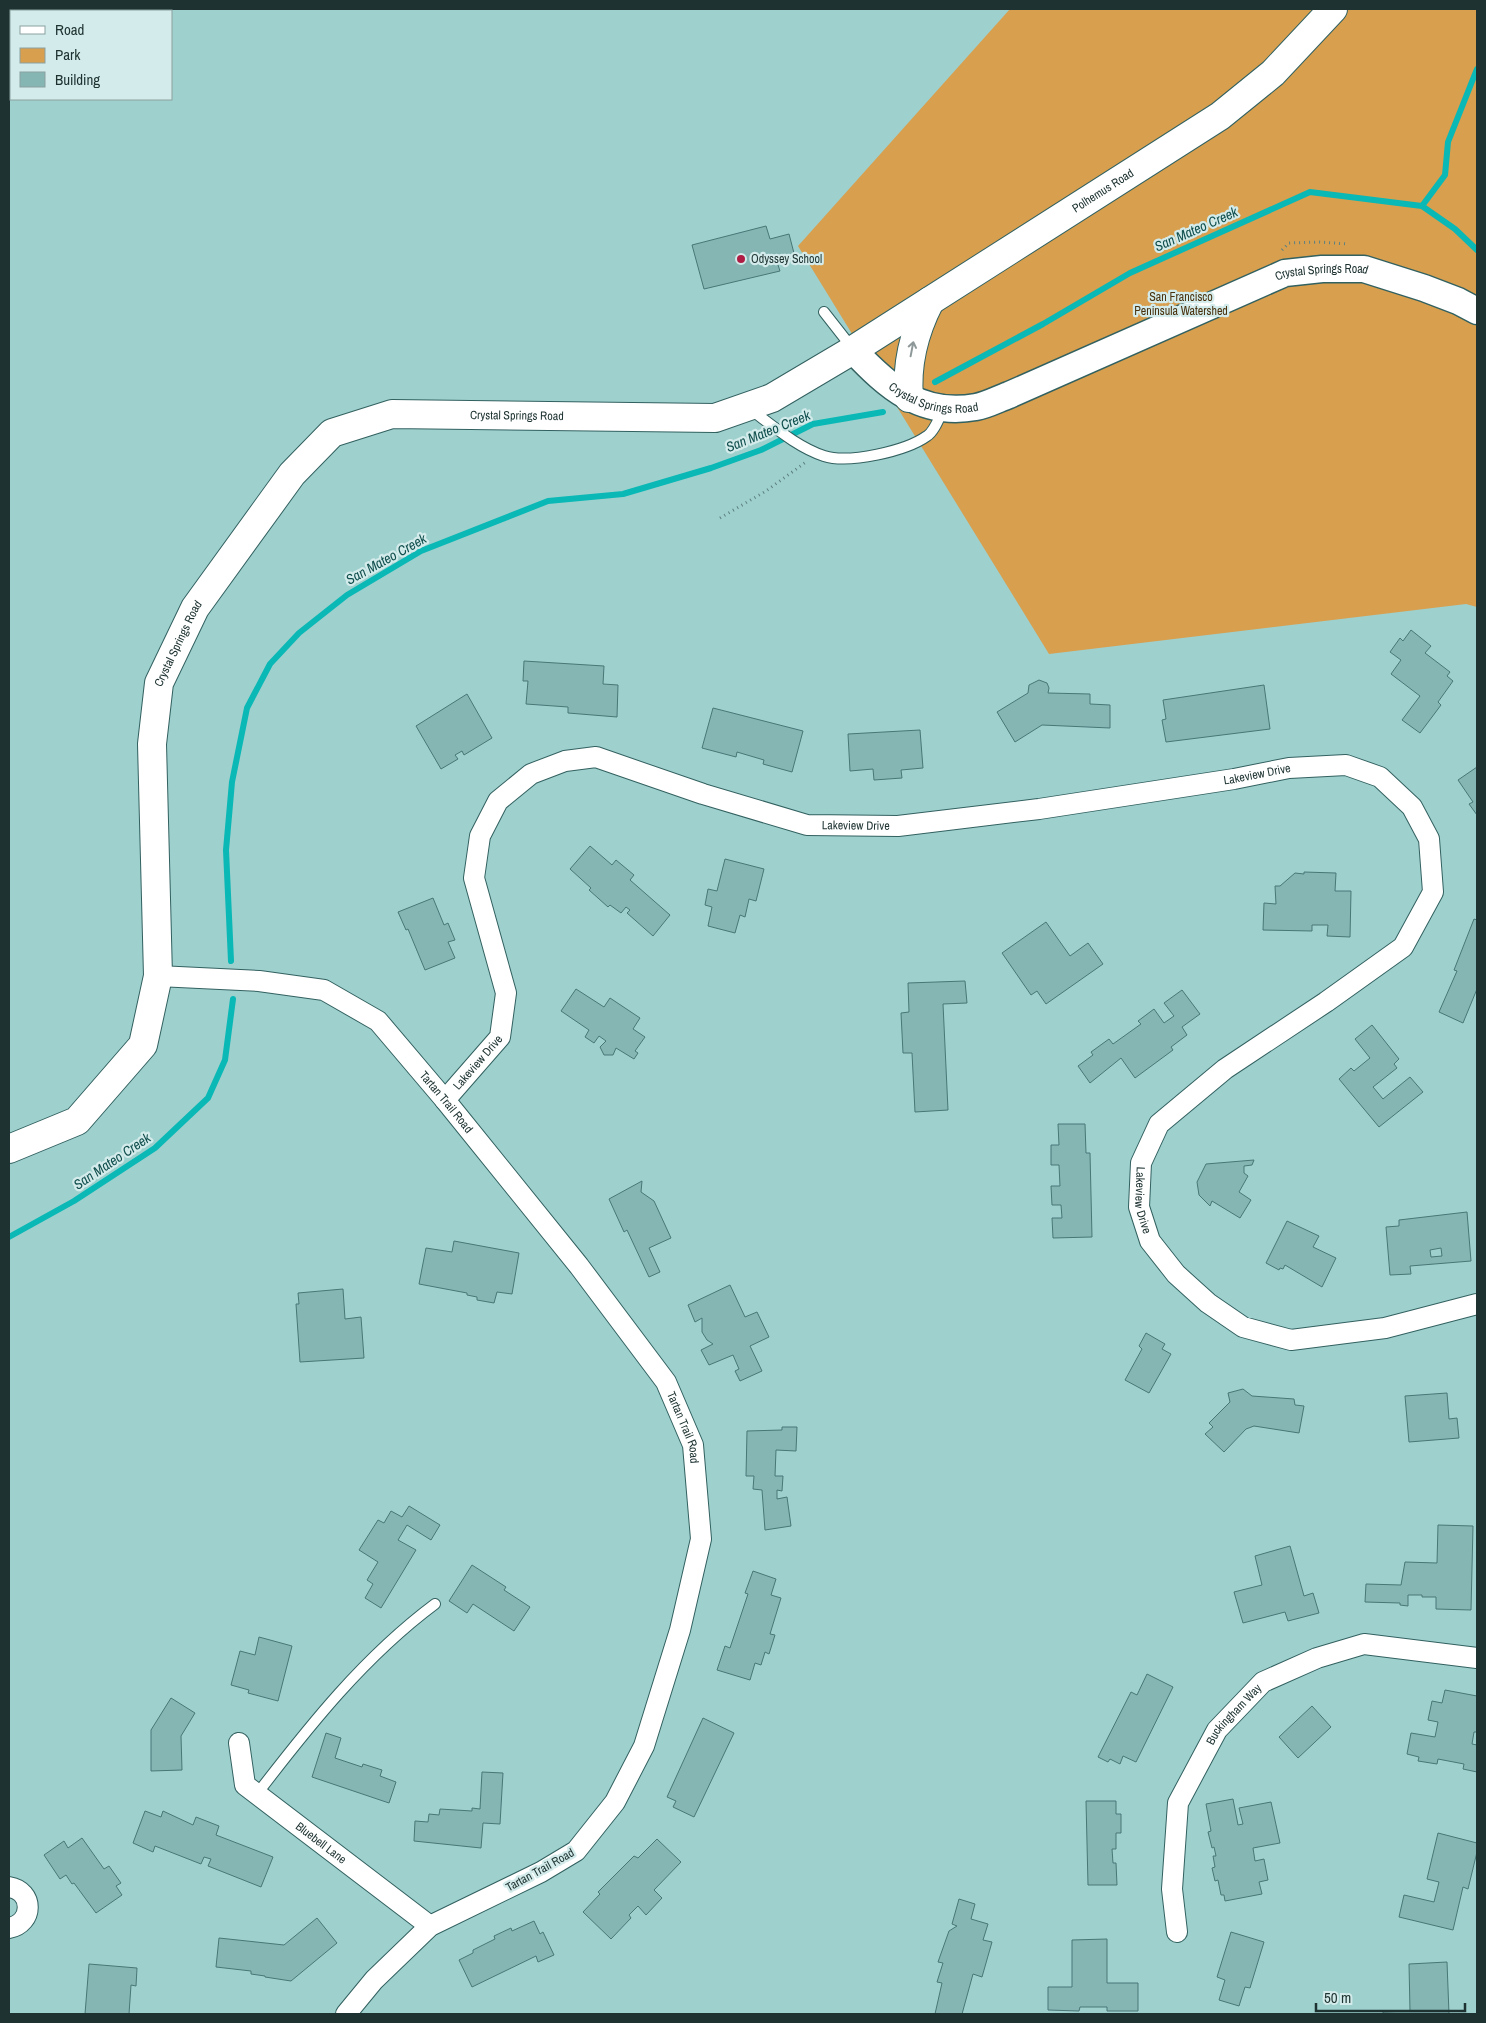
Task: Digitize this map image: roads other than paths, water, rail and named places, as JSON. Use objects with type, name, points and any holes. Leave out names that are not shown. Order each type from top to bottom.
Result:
[{"type":"main road","name":"Polhemus Road","points":[[853,350],[1220,116],[1273,73],[1333,9]]},
{"type":"main road","points":[[909,398],[908,381],[911,348],[921,317],[930,301]]},
{"type":"main road","name":"Crystal Springs Road","points":[[9,1149],[77,1121],[143,1045],[158,976],[152,744],[159,683],[195,608],[292,474],[332,433],[392,414],[715,418],[772,398],[853,350]]},
{"type":"street","name":"Crystal Springs Road","points":[[853,350],[882,379],[909,398],[944,410],[977,407],[1009,395],[1285,273],[1322,269],[1364,269],[1424,288],[1477,310]]},
{"type":"street","name":"Lakeview Drive","points":[[445,1100],[500,1037],[506,992],[474,878],[480,836],[498,801],[531,774],[565,761],[596,757],[703,794],[807,825],[898,826],[1039,809],[1234,779],[1289,768],[1346,765],[1380,777],[1412,807],[1429,839],[1434,892],[1403,947],[1326,1002],[1225,1069],[1159,1124],[1141,1163],[1139,1206],[1150,1241],[1176,1274],[1208,1303],[1243,1327],[1291,1340],[1385,1328],[1477,1304]]},
{"type":"street","name":"Tartan Trail Road","points":[[158,976],[259,981],[324,990],[378,1021],[445,1100],[579,1266],[666,1382],[693,1445],[701,1539],[680,1630],[644,1746],[615,1802],[576,1851],[541,1872],[430,1926],[374,1980],[346,2014]]},
{"type":"street","name":"Buckingham Way","points":[[1177,1932],[1172,1889],[1178,1803],[1217,1730],[1263,1682],[1317,1658],[1364,1644],[1477,1658]]},
{"type":"street","name":"Bluebell Lane","points":[[239,1743],[244,1785],[430,1926]]},
{"type":"street","points":[[9,1887],[22,1892],[28,1907],[27,1915],[22,1922],[9,1928]]},
{"type":"lane","points":[[824,312],[853,350]]},
{"type":"lane","points":[[747,407],[802,446],[825,456],[848,459],[908,446],[929,435],[944,410]]},
{"type":"lane","points":[[257,1794],[344,1686],[405,1627],[435,1604]]},
{"type":"waterway","points":[[1422,206],[1445,175],[1448,142],[1477,69]]},
{"type":"waterway","name":"San Mateo Creek","points":[[935,382],[1043,324],[1130,273],[1310,192],[1422,206],[1455,229],[1477,250]]},
{"type":"waterway","name":"San Mateo Creek","points":[[231,961],[226,850],[232,782],[247,708],[270,664],[299,633],[347,595],[421,551],[548,501],[623,494],[711,468],[761,450],[813,424],[883,412]]},
{"type":"waterway","name":"San Mateo Creek","points":[[9,1237],[74,1201],[155,1148],[208,1098],[225,1060],[233,999]]},
{"type":"place","name":"Odyssey School","points":[[741,259]]},
{"type":"park label","name":"San Francisco Peninsula Watershed","points":[[1181,304]]}]
